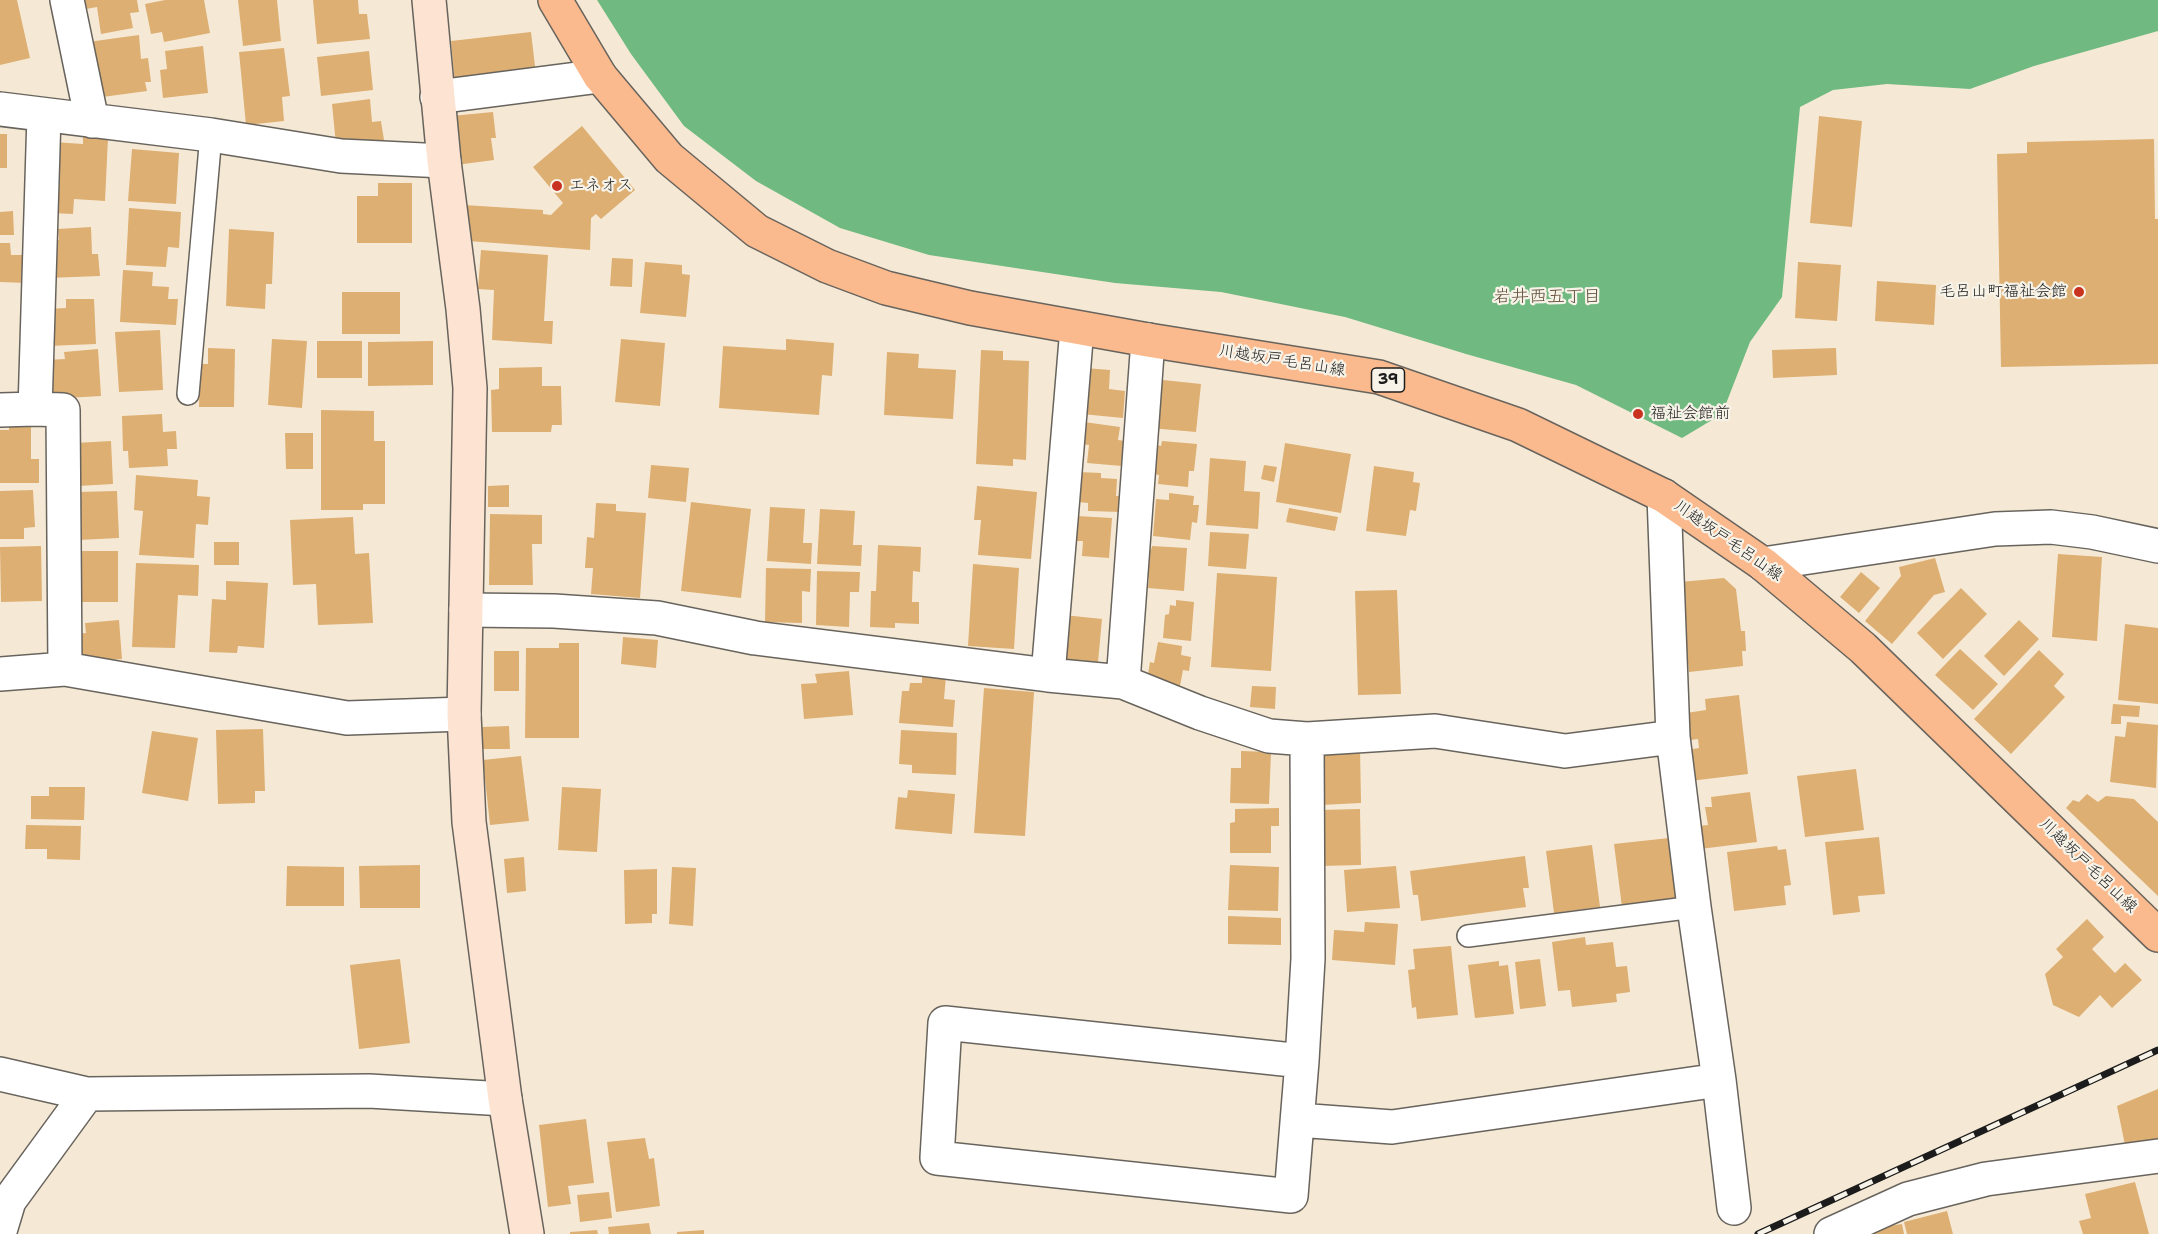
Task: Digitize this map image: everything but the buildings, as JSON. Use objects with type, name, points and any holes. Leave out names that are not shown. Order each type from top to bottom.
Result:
[{"type":"main road","name":"川越坂戸毛呂山線","points":[[555,0],[600,76],[669,158],[757,231],[827,266],[886,288],[970,308],[1148,340],[1379,377],[1518,424],[1664,496],[1763,564],[1863,648],[2158,935]]},
{"type":"street","points":[[67,0],[92,121]]},
{"type":"street","points":[[429,0],[437,97],[463,309],[470,388],[464,714],[469,822],[505,1099],[527,1234]]},
{"type":"street","points":[[437,97],[600,76]]},
{"type":"street","points":[[0,110],[211,135],[341,156],[444,161]]},
{"type":"street","points":[[35,409],[44,115]]},
{"type":"street","points":[[1048,675],[1077,328]]},
{"type":"street","points":[[1123,682],[1148,340]]},
{"type":"street","points":[[0,410],[63,410],[65,669]]},
{"type":"street","points":[[1664,496],[1673,737],[1734,1208]]},
{"type":"street","points":[[1763,564],[1995,529],[2051,527],[2092,532],[2158,546]]},
{"type":"street","points":[[466,610],[554,611],[657,618],[755,638],[1048,675],[1123,682],[1269,736],[1307,739],[1435,731],[1565,751],[1673,737]]},
{"type":"street","points":[[0,674],[65,669],[347,718],[464,714]]},
{"type":"street","points":[[1302,1061],[945,1023],[937,1158],[1291,1196],[1298,1120],[1302,1061],[1308,959],[1307,739]]},
{"type":"street","points":[[0,1074],[87,1094],[369,1091],[505,1099]]},
{"type":"street","points":[[1298,1120],[1392,1127],[1719,1080]]},
{"type":"street","points":[[0,1232],[9,1202],[87,1094]]},
{"type":"street","points":[[1831,1234],[1908,1199],[1986,1179],[2158,1156]]},
{"type":"lane","points":[[188,394],[211,135]]},
{"type":"lane","points":[[1468,936],[1694,907]]},
{"type":"green space","points":[[597,0],[2158,0],[2158,31],[2034,66],[1970,89],[1887,84],[1833,90],[1800,107],[1782,297],[1750,342],[1722,414],[1682,438],[1576,385],[1345,317],[1221,292],[1115,283],[929,255],[840,228],[756,181],[684,126],[631,54]]},
{"type":"railway","points":[[1758,1234],[2158,1050]]},
{"type":"place","name":"エネオス","points":[[557,186]]},
{"type":"place","name":"毛呂山町福祉会館","points":[[2079,292]]},
{"type":"place","name":"福祉会館前","points":[[1638,414]]},
{"type":"district","name":"岩井西五丁目","points":[[1547,297]]}]
